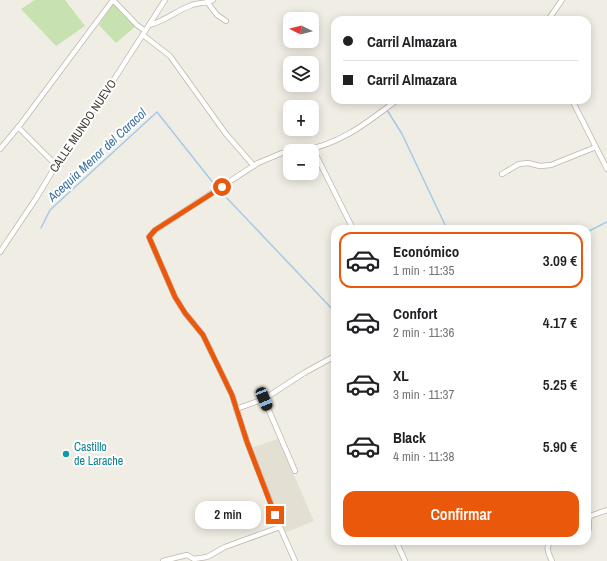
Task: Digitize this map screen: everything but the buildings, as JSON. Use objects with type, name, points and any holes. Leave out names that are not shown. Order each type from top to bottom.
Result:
[{"type":"street","points":[[0,149],[113,0],[144,33],[170,56],[226,134],[254,166]]},
{"type":"street","name":"CALLE MUNDO NUEVO","points":[[0,252],[35,200],[56,165],[104,96],[165,0]]},
{"type":"street","points":[[149,25],[157,23],[194,4],[208,3],[213,0]]},
{"type":"street","points":[[551,16],[562,0]]},
{"type":"street","points":[[208,3],[217,15],[226,21]]},
{"type":"street","points":[[319,148],[352,133],[392,104]]},
{"type":"street","points":[[574,104],[607,169]]},
{"type":"street","points":[[18,127],[56,165]]},
{"type":"street","points":[[502,174],[519,164],[528,163],[540,166],[551,165],[596,147]]},
{"type":"street","points":[[283,153],[254,166],[155,230],[149,237],[175,297],[185,313],[203,335],[232,395],[247,442],[295,561]]},
{"type":"street","points":[[319,161],[351,225]]},
{"type":"street","points":[[236,409],[264,399],[304,373],[331,358]]},
{"type":"street","points":[[264,399],[295,471]]},
{"type":"street","points":[[591,516],[607,510]]},
{"type":"street","points":[[163,561],[187,555],[194,559],[207,557],[225,547],[280,527]]},
{"type":"street","points":[[398,545],[405,561]]},
{"type":"street","points":[[548,545],[547,549],[552,561]]},
{"type":"shaded area","points":[[278,439],[314,521],[284,533],[251,448]]},
{"type":"green space","points":[[35,0],[65,0],[85,26],[56,46],[21,9]]},
{"type":"green space","points":[[114,2],[136,26],[116,43],[99,25]]},
{"type":"waterway","points":[[387,110],[402,134],[445,225]]},
{"type":"waterway","name":"Acequia Menor del Caracol","points":[[41,228],[50,210],[157,112],[214,184]]},
{"type":"waterway","name":"Acequia Menor del Caracol","points":[[223,194],[331,308]]},
{"type":"waterway","points":[[591,230],[607,222]]},
{"type":"place","name":"Castillo de Larache","points":[[66,454]]},
{"type":"route","points":[[222,187],[155,230],[149,237],[175,297],[185,313],[203,335],[232,395],[247,442],[275,515]]}]
